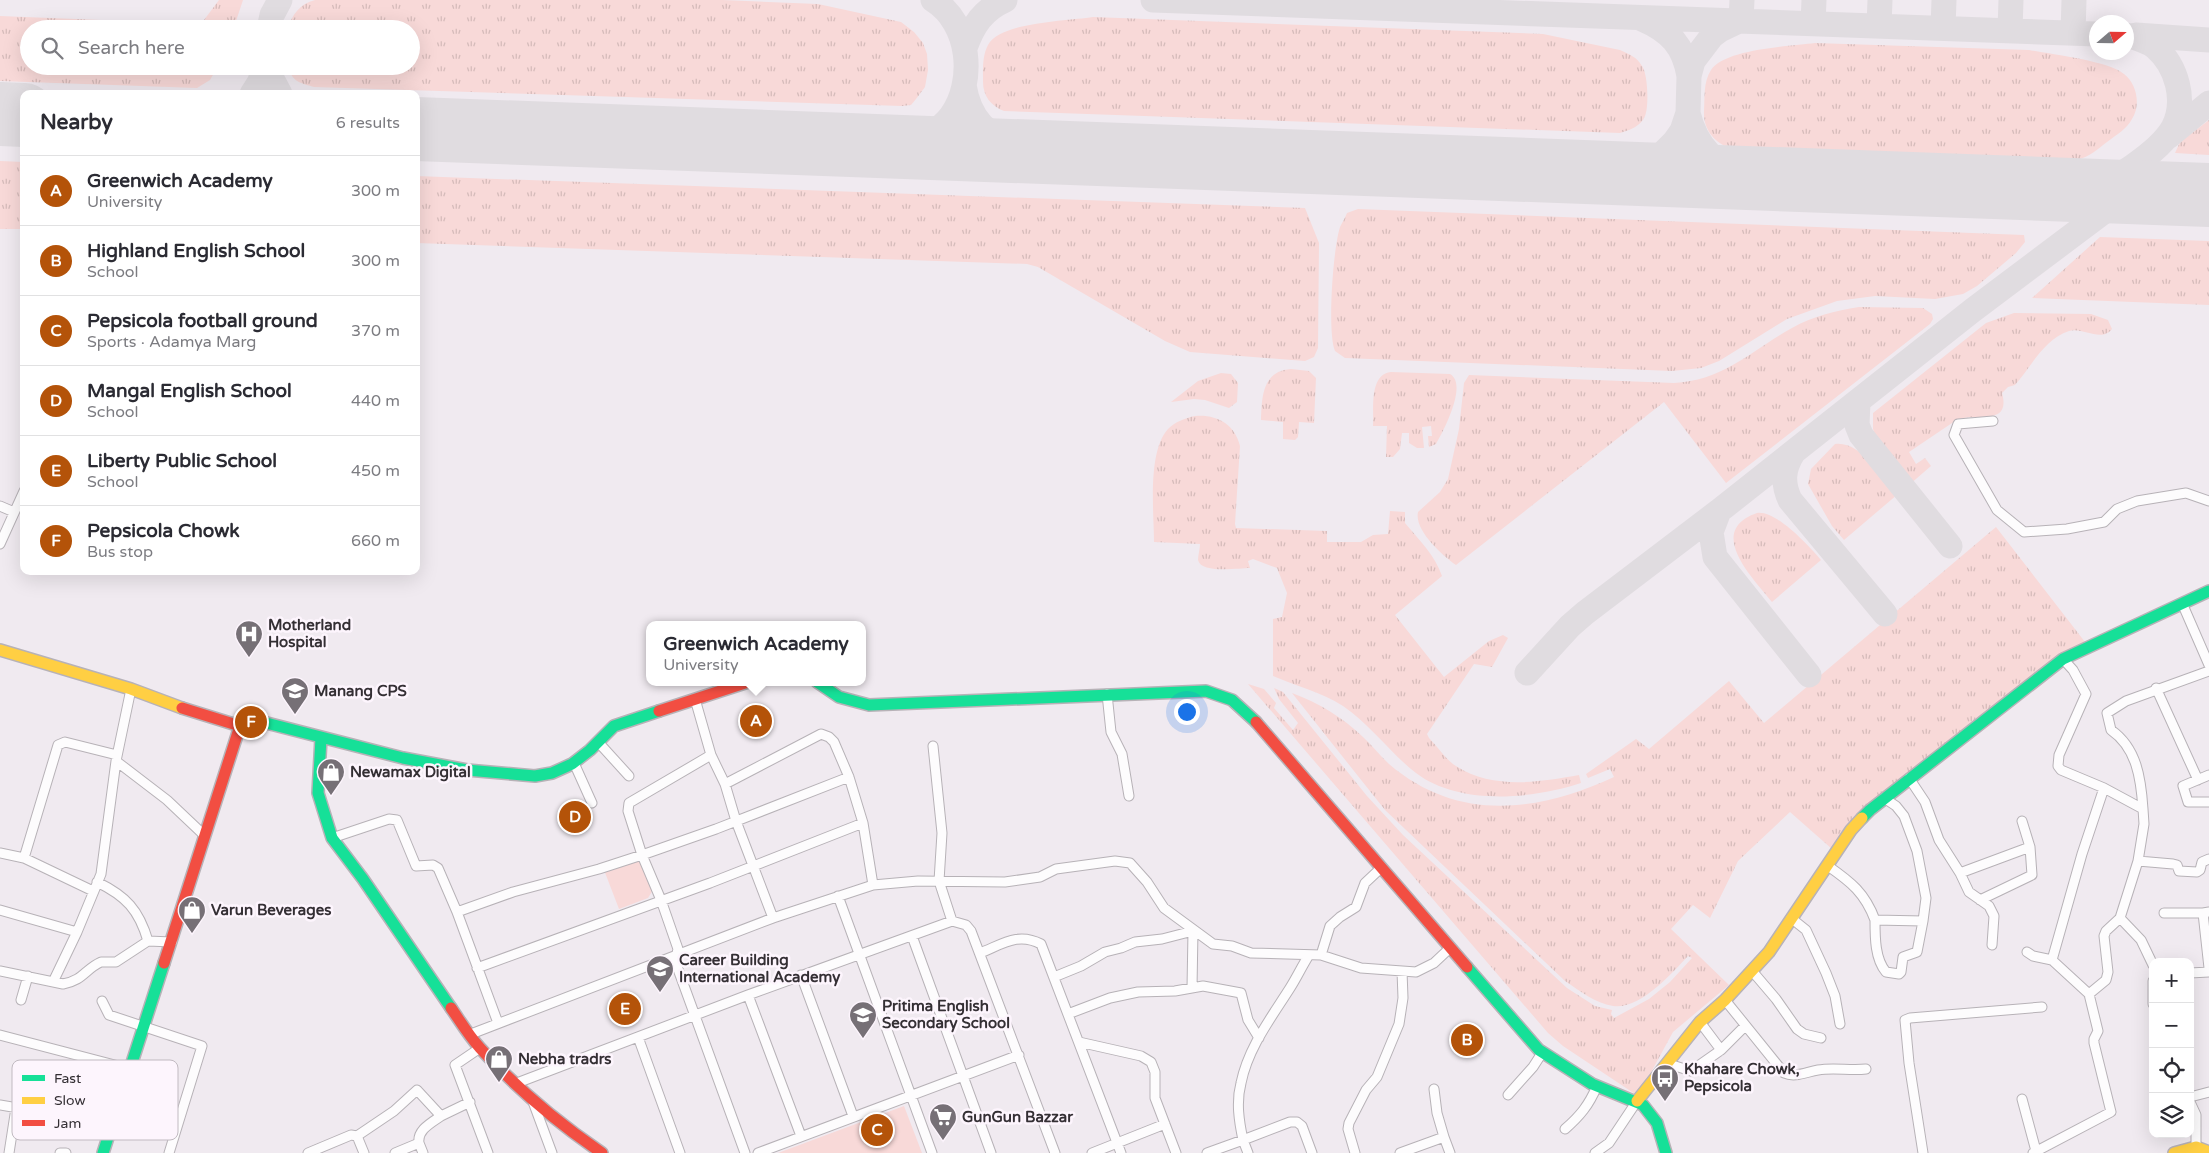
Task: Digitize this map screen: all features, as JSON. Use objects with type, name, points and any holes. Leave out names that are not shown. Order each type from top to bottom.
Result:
[{"type":"main road","points":[[1637,1101],[1669,1064],[1683,1042],[1700,1022],[1753,972],[1769,952],[1861,819],[1884,798],[2063,659],[2209,591]]},
{"type":"main road","points":[[0,650],[131,689],[200,715],[240,726]]},
{"type":"main road","points":[[133,1060],[243,717],[321,738],[474,772],[539,776],[574,763],[600,743],[614,726],[736,686]]},
{"type":"main road","points":[[822,686],[839,697],[869,705],[1203,690],[1221,693],[1233,700],[1272,740],[1542,1053],[1597,1086],[1637,1101],[1656,1122],[1662,1132],[1666,1153]]},
{"type":"main road","points":[[321,738],[318,787],[322,810],[332,838],[363,879],[441,995],[480,1048],[532,1099],[566,1128],[602,1153]]},
{"type":"main road","points":[[103,1153],[107,1140]]},
{"type":"main road","points":[[2174,1153],[2196,1147],[2209,1152]]},
{"type":"street","points":[[1993,421],[1958,424],[1954,435],[1997,510],[2024,532],[2067,530],[2104,522],[2117,509],[2138,501],[2186,493],[2209,501]]},
{"type":"street","points":[[0,544],[20,499]]},
{"type":"street","points":[[0,506],[14,512]]},
{"type":"street","points":[[2182,603],[2209,665]]},
{"type":"street","points":[[2063,659],[2073,670],[2086,694],[2059,755],[2058,766],[2061,770],[2104,788],[2143,809]]},
{"type":"street","points":[[2089,994],[2106,980],[2108,972],[2104,936],[2106,930],[2120,918],[2138,861],[2144,824],[2137,768],[2130,749],[2122,737],[2111,730],[2107,713],[2126,700],[2209,671]]},
{"type":"street","points":[[2156,688],[2198,780]]},
{"type":"street","points":[[53,982],[77,932],[101,874],[116,758],[131,689]]},
{"type":"street","points":[[1107,694],[1110,732],[1122,754],[1129,796]]},
{"type":"street","points":[[695,699],[711,755],[725,784],[736,821],[773,918]]},
{"type":"street","points":[[725,784],[821,734],[829,737],[834,742],[849,777],[863,823],[873,885]]},
{"type":"street","points":[[24,858],[58,744],[65,742],[116,758],[167,800],[206,836]]},
{"type":"street","points":[[600,743],[629,776]]},
{"type":"street","points":[[933,746],[942,833],[939,881],[952,921]]},
{"type":"street","points":[[711,755],[629,803],[628,811],[642,855],[661,900],[678,949],[675,961],[745,1153]]},
{"type":"street","points":[[574,763],[592,803]]},
{"type":"street","points":[[2209,775],[2183,786],[2188,802],[2209,802]]},
{"type":"street","points":[[457,912],[513,892],[599,869],[642,855],[849,777]]},
{"type":"street","points":[[1909,778],[1925,802],[1939,840],[1960,873],[1969,892],[1989,906],[1994,916],[1992,945]]},
{"type":"street","points":[[2052,960],[2089,829],[2104,788]]},
{"type":"street","points":[[1828,866],[1848,880],[1865,897],[1875,920],[1875,943],[1882,967],[1886,972],[1895,975],[1901,972],[1903,957],[1917,952],[1926,898],[1917,851],[1904,816],[1896,806],[1884,798]]},
{"type":"street","points":[[332,838],[389,818],[397,820],[416,866],[433,865],[438,868],[457,912],[498,1022]]},
{"type":"street","points":[[1980,900],[2032,875],[2030,847],[2022,821]]},
{"type":"street","points":[[477,968],[863,823]]},
{"type":"street","points":[[1960,873],[2030,847]]},
{"type":"street","points":[[0,853],[24,858],[95,887],[118,892],[126,899],[144,928],[148,941]]},
{"type":"street","points":[[2138,861],[2173,864],[2177,865],[2179,871],[2197,872],[2200,870],[2202,862],[2209,859]]},
{"type":"street","points":[[470,1034],[773,918],[873,885],[939,881],[1011,882],[1040,877],[1056,869],[1115,861],[1130,863],[1147,882],[1164,908],[1213,944],[1232,946],[1251,953],[1321,955],[1361,968],[1416,972],[1434,963],[1450,948]]},
{"type":"street","points":[[1321,955],[1330,926],[1356,907],[1365,883],[1381,868]]},
{"type":"street","points":[[838,896],[932,1153]]},
{"type":"street","points":[[0,910],[77,932]]},
{"type":"street","points":[[2164,913],[2206,912],[2209,968]]},
{"type":"street","points":[[1791,918],[1806,930],[1826,973],[1835,996],[1840,1024]]},
{"type":"street","points":[[2120,918],[2141,940],[2150,958]]},
{"type":"street","points":[[1875,920],[1923,921]]},
{"type":"street","points":[[517,1083],[748,995],[952,921],[966,925],[971,930],[1055,1153]]},
{"type":"street","points":[[1054,977],[1081,966],[1105,952],[1135,942],[1162,939],[1193,931]]},
{"type":"street","points":[[1192,988],[1193,931]]},
{"type":"street","points":[[912,936],[991,1153]]},
{"type":"street","points":[[980,953],[1020,937],[1029,938],[1041,944],[1121,1153]]},
{"type":"street","points":[[0,971],[63,984],[73,982],[84,976],[97,963],[116,962],[148,941],[172,942]]},
{"type":"street","points":[[2022,1099],[2035,1152],[2111,1112],[2094,1044],[2098,1031],[2089,994],[2052,960],[2032,956],[2028,952]]},
{"type":"street","points":[[1248,1153],[1243,1140],[1239,1119],[1240,1083],[1259,1038],[1309,955]]},
{"type":"street","points":[[1355,1153],[1348,1129],[1349,1123],[1366,1090],[1377,1077],[1399,1024],[1403,998],[1402,971]]},
{"type":"street","points":[[1753,972],[1776,999],[1797,1029],[1813,1037],[1822,1038]]},
{"type":"street","points":[[2194,973],[2209,972]]},
{"type":"street","points":[[21,1000],[28,976]]},
{"type":"street","points":[[801,976],[853,1116]]},
{"type":"street","points":[[1068,1014],[1125,994],[1203,986],[1241,993],[1248,1020],[1259,1038]]},
{"type":"street","points":[[748,995],[801,1136]]},
{"type":"street","points":[[1725,1000],[1773,1062],[1784,1073],[1791,1076],[1820,1070],[1842,1068],[1866,1069]]},
{"type":"street","points":[[102,1001],[109,1015],[202,1046],[178,1124]]},
{"type":"street","points":[[1923,1153],[1909,1063],[1906,1020],[1910,1018],[2042,1007]]},
{"type":"street","points":[[1700,1022],[1721,1050]]},
{"type":"street","points":[[1669,1064],[1691,1071],[1721,1050],[1745,1026]]},
{"type":"street","points":[[0,1034],[97,1060]]},
{"type":"street","points":[[638,1037],[680,1153]]},
{"type":"street","points":[[1079,1042],[1141,1056],[1151,1062],[1155,1072],[1155,1098],[1176,1153]]},
{"type":"street","points":[[480,1048],[455,1065],[488,1153]]},
{"type":"street","points":[[1508,1095],[1533,1067],[1542,1053]]},
{"type":"street","points":[[758,1153],[1019,1055]]},
{"type":"street","points":[[1565,1129],[1586,1108],[1597,1086]]},
{"type":"street","points":[[1434,1089],[1437,1113],[1450,1153]]},
{"type":"street","points":[[358,1136],[394,1111],[417,1090],[441,1116]]},
{"type":"street","points":[[2194,1096],[2209,1092]]},
{"type":"street","points":[[532,1099],[552,1153]]},
{"type":"street","points":[[1595,1153],[1609,1142],[1637,1101]]},
{"type":"street","points":[[423,1153],[419,1143],[420,1132],[441,1116],[470,1102]]},
{"type":"street","points":[[2194,1111],[2196,1115],[2196,1147]]},
{"type":"street","points":[[1207,1153],[1290,1122],[1297,1122],[1302,1126],[1312,1153]]},
{"type":"street","points":[[1092,1153],[1165,1124]]},
{"type":"street","points":[[9,1153],[12,1134]]},
{"type":"street","points":[[308,1153],[351,1134],[358,1136]]},
{"type":"street","points":[[358,1136],[364,1153]]},
{"type":"street","points":[[1400,1153],[1444,1137]]},
{"type":"street","points":[[169,1153],[173,1140]]},
{"type":"street","points":[[395,1153],[419,1143]]},
{"type":"street","points":[[60,1153],[66,1153]]},
{"type":"green space","points":[[219,0],[243,0],[236,20],[204,20]]},
{"type":"green space","points":[[315,0],[723,0],[818,4],[901,22],[914,32],[923,43],[927,54],[928,70],[925,87],[911,105],[902,106],[314,87],[301,83],[294,79],[292,75],[420,75],[420,20],[292,20],[297,10]]},
{"type":"green space","points":[[0,16],[100,20],[20,20],[20,75],[213,75],[210,80],[197,88],[0,81]]},
{"type":"green space","points":[[1093,17],[1543,34],[1620,50],[1630,54],[1640,63],[1646,76],[1647,106],[1645,116],[1638,125],[1620,133],[1004,111],[989,100],[983,87],[983,63],[986,49],[995,37],[1020,27]]},
{"type":"green space","points":[[1815,43],[2029,50],[2079,59],[2106,65],[2124,74],[2135,89],[2137,101],[2135,113],[2130,123],[2124,129],[2094,152],[2078,160],[1727,147],[1713,137],[1705,123],[1705,90],[1708,75],[1718,63],[1743,53],[1775,47]]},
{"type":"green space","points":[[2209,120],[2209,155],[2175,153],[2180,142]]},
{"type":"green space","points":[[0,161],[20,162],[20,229],[0,229]]},
{"type":"green space","points":[[420,176],[1305,208],[1319,243],[1318,348],[1314,357],[1305,361],[1190,352],[1165,341],[1038,267],[1027,264],[420,243]]},
{"type":"green space","points":[[1358,209],[2024,235],[2025,242],[2016,253],[1977,286],[1963,294],[1935,299],[1875,296],[1837,301],[1787,319],[1719,361],[1701,368],[1672,371],[1345,358],[1335,351],[1331,327],[1333,271],[1340,227],[1347,213]]},
{"type":"green space","points":[[2100,237],[2209,241],[2209,305],[2032,298]]},
{"type":"green space","points":[[1859,307],[1923,308],[1932,314],[1933,319],[1930,324],[1726,483],[1664,402],[1456,565],[1430,542],[1420,526],[1418,512],[1440,492],[1448,479],[1459,429],[1464,383],[1469,375],[1674,383],[1692,381],[1723,370],[1808,320],[1833,312]]},
{"type":"green space","points":[[2014,313],[2091,314],[2108,320],[2112,329],[2103,335],[2074,330],[2052,340],[2015,385],[2008,387],[2002,393],[2004,403],[2002,410],[1997,414],[1958,419],[1909,452],[1916,464],[1925,458],[1931,466],[1909,485],[1876,437],[1873,429],[1873,413],[1986,323]]},
{"type":"green space","points":[[1291,369],[1309,371],[1316,378],[1314,423],[1299,422],[1298,437],[1295,440],[1283,439],[1283,422],[1261,420],[1263,394],[1269,380],[1281,371]]},
{"type":"green space","points":[[1391,372],[1450,374],[1455,379],[1457,387],[1453,408],[1436,444],[1429,447],[1428,436],[1432,436],[1431,426],[1422,427],[1424,448],[1417,448],[1409,443],[1409,433],[1402,433],[1400,449],[1393,457],[1386,457],[1387,426],[1373,426],[1373,402],[1379,379],[1384,374]]},
{"type":"green space","points":[[1221,373],[1231,374],[1238,383],[1237,402],[1229,408],[1205,400],[1194,399],[1171,402],[1198,381]]},
{"type":"green space","points":[[1195,416],[1210,417],[1224,422],[1234,432],[1240,446],[1236,528],[1327,531],[1327,542],[1361,542],[1373,535],[1388,534],[1390,511],[1405,512],[1405,523],[1431,554],[1442,576],[1395,615],[1444,677],[1489,641],[1503,635],[1508,638],[1492,667],[1474,664],[1427,734],[1429,738],[1445,757],[1456,766],[1470,774],[1485,779],[1532,782],[1579,775],[1581,783],[1562,789],[1519,796],[1474,795],[1453,791],[1433,784],[1416,773],[1397,757],[1362,721],[1343,706],[1317,693],[1273,676],[1273,619],[1282,617],[1287,593],[1277,568],[1253,559],[1248,561],[1250,568],[1213,569],[1201,564],[1198,560],[1200,544],[1154,542],[1154,467],[1161,439],[1174,424]]},
{"type":"green space","points":[[1835,444],[1844,444],[1853,448],[1871,461],[1898,494],[1844,540],[1832,526],[1808,484],[1811,469]]},
{"type":"green space","points":[[1757,513],[1773,517],[1792,530],[1821,560],[1772,602],[1745,568],[1734,543],[1735,531],[1742,521]]},
{"type":"green space","points":[[1996,527],[2085,642],[2050,661],[1932,753],[1909,772],[1832,849],[1790,812],[1738,861],[1710,918],[1693,905],[1671,929],[1729,985],[1673,1032],[1649,1076],[1635,1094],[1563,1046],[1548,1033],[1248,684],[1264,689],[1276,703],[1274,708],[1293,730],[1298,723],[1279,699],[1274,688],[1283,692],[1367,796],[1403,835],[1567,988],[1595,1006],[1612,1010],[1611,1014],[1614,1018],[1649,999],[1670,982],[1692,958],[1688,956],[1655,989],[1634,1002],[1623,1006],[1606,1004],[1582,993],[1565,981],[1385,810],[1292,693],[1312,701],[1338,717],[1363,737],[1389,764],[1415,783],[1443,796],[1470,803],[1499,806],[1528,804],[1556,798],[1614,777],[1610,769],[1588,778],[1586,774],[1636,739],[1649,749],[1729,681],[1764,723]]},
{"type":"green space","points":[[639,861],[653,890],[648,898],[619,909],[604,870]]},
{"type":"green space","points":[[904,1106],[922,1153],[778,1153]]},
{"type":"taxiway","points":[[271,20],[280,0]]},
{"type":"taxiway","points":[[903,147],[929,134],[946,122],[959,102],[964,86],[966,70],[962,38],[955,23],[945,10],[933,0]]},
{"type":"taxiway","points":[[965,48],[975,25],[991,8],[1005,0]]},
{"type":"taxiway","points":[[1153,0],[2089,34]]},
{"type":"taxiway","points":[[1623,173],[1659,157],[1682,131],[1688,113],[1689,76],[1693,61],[1712,36],[1741,20],[1742,0]]},
{"type":"taxiway","points":[[1813,23],[1814,0]]},
{"type":"taxiway","points":[[1879,26],[1880,0]]},
{"type":"taxiway","points":[[1943,28],[1944,0]]},
{"type":"taxiway","points":[[2010,30],[2011,0]]},
{"type":"taxiway","points":[[2073,33],[2074,0]]},
{"type":"taxiway","points":[[1642,19],[1668,34],[1674,41],[1687,65],[1689,76]]},
{"type":"taxiway","points":[[2136,35],[2209,40]]},
{"type":"taxiway","points":[[2083,191],[2094,188],[2119,175],[2146,157],[2166,137],[2173,128],[2177,118],[2179,96],[2174,74],[2169,64],[2155,47],[2134,38]]},
{"type":"taxiway","points":[[255,90],[262,75]]},
{"type":"taxiway","points":[[271,75],[278,90]]},
{"type":"taxiway","points":[[964,85],[971,109],[982,126],[1019,151]]},
{"type":"taxiway","points":[[2168,137],[2209,103]]},
{"type":"taxiway","points":[[1688,113],[1696,136],[1702,146],[1718,162],[1738,174],[1750,178]]},
{"type":"taxiway","points":[[1809,675],[1715,557],[1711,532],[1719,511],[1973,310],[2130,192]]},
{"type":"taxiway","points":[[1858,402],[1857,425],[1861,435],[1950,546]]},
{"type":"taxiway","points":[[1793,453],[1787,465],[1785,476],[1790,500],[1885,614]]},
{"type":"taxiway","points":[[1527,673],[1570,626],[1585,613],[1719,511]]},
{"type":"runway","points":[[0,114],[20,115]]},
{"type":"runway","points":[[420,129],[2209,195]]},
{"type":"traffic: fast","points":[[1862,818],[2063,659],[2209,591]]},
{"type":"traffic: fast","points":[[823,686],[839,697],[869,705],[1206,691],[1232,700],[1256,722]]},
{"type":"traffic: fast","points":[[240,726],[243,717],[403,758],[467,770],[535,776],[552,773],[572,764],[590,750],[614,726],[659,711]]},
{"type":"traffic: fast","points":[[321,738],[318,793],[332,838],[363,879],[451,1008]]},
{"type":"traffic: fast","points":[[133,1060],[164,963]]},
{"type":"traffic: fast","points":[[1467,967],[1539,1050],[1592,1084],[1643,1105],[1657,1123],[1666,1153]]},
{"type":"traffic: fast","points":[[103,1153],[107,1140]]},
{"type":"traffic: slow","points":[[0,650],[131,689],[182,708]]},
{"type":"traffic: slow","points":[[1637,1101],[1700,1022],[1725,1000],[1769,952],[1851,830],[1862,818]]},
{"type":"traffic: slow","points":[[2174,1153],[2196,1147],[2209,1152]]},
{"type":"traffic: jam","points":[[659,711],[736,686]]},
{"type":"traffic: jam","points":[[164,963],[240,726],[182,708]]},
{"type":"traffic: jam","points":[[1256,722],[1467,967]]},
{"type":"traffic: jam","points":[[451,1008],[476,1043],[508,1077],[569,1130],[602,1153]]},
{"type":"place","name":"Motherland Hospital","points":[[249,658]]},
{"type":"place","name":"Manang CPS","points":[[295,715]]},
{"type":"place","name":"Greenwich Academy","points":[[756,721]]},
{"type":"place","name":"Pepsicola Chowk","points":[[251,722]]},
{"type":"place","name":"Newamax Digital","points":[[331,796]]},
{"type":"place","name":"Mangal English School","points":[[575,817]]},
{"type":"place","name":"Varun Beverages","points":[[192,934]]},
{"type":"place","name":"Career Building International Academy","points":[[660,993]]},
{"type":"place","name":"Liberty Public School","points":[[625,1009]]},
{"type":"place","name":"Pritima English Secondary School","points":[[863,1039]]},
{"type":"place","name":"Highland English School","points":[[1467,1040]]},
{"type":"place","name":"Nebha tradrs","points":[[499,1083]]},
{"type":"place","name":"Khahare Chowk, Pepsicola","points":[[1665,1102]]},
{"type":"place","name":"Pepsicola football ground","points":[[877,1130]]},
{"type":"place","name":"GunGun Bazzar","points":[[943,1141]]}]
